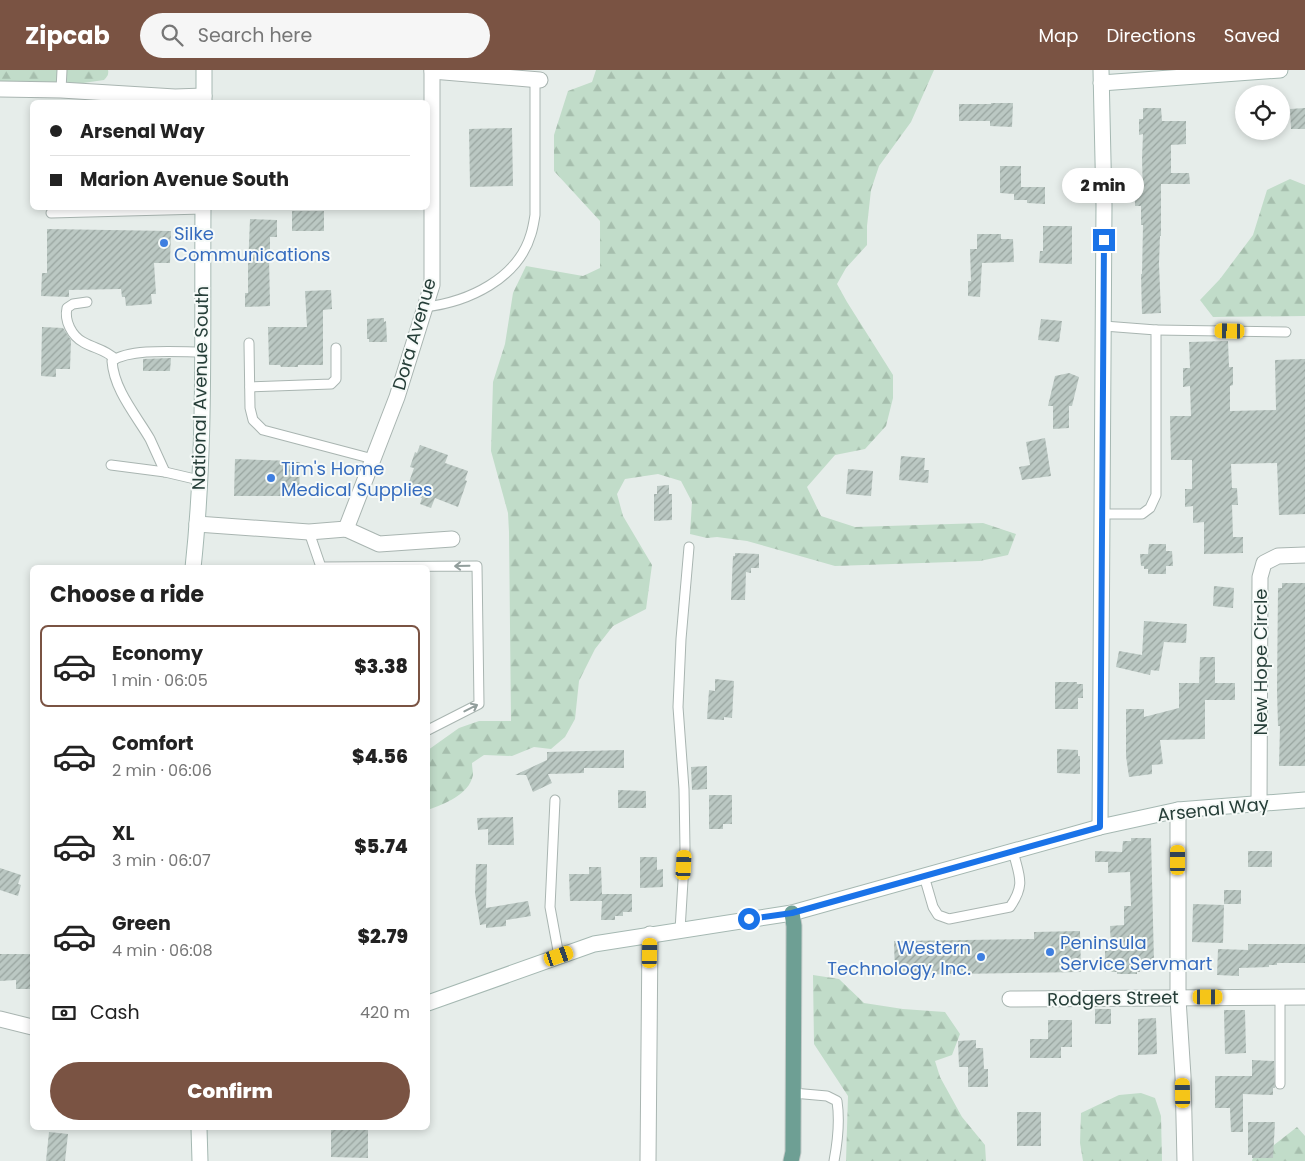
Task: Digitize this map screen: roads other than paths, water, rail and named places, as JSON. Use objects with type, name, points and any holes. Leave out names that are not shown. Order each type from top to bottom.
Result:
[{"type":"main road","points":[[0,89],[61,90],[204,99],[204,70]]},
{"type":"main road","points":[[1100,827],[1104,326],[1101,76],[1280,70]]},
{"type":"main road","points":[[432,71],[538,80]]},
{"type":"main road","name":"Dora Avenue","points":[[346,529],[397,397],[432,284],[432,71]]},
{"type":"main road","name":"National Avenue South","points":[[193,565],[198,524],[203,210]]},
{"type":"main road","points":[[198,524],[309,532],[346,529],[379,544],[452,539]]},
{"type":"main road","name":"New Hope Circle","points":[[1259,804],[1260,578],[1264,562],[1278,556],[1305,555]]},
{"type":"main road","name":"Arsenal Way","points":[[430,1002],[594,944],[792,913],[1100,827],[1178,810],[1305,800]]},
{"type":"main road","points":[[1178,810],[1178,999],[1183,1076],[1185,1161]]},
{"type":"main road","points":[[791,1161],[793,1152],[794,926],[792,913]]},
{"type":"main road","points":[[648,1161],[650,934]]},
{"type":"main road","name":"Rodgers Street","points":[[1010,999],[1305,997]]},
{"type":"main road","points":[[0,1019],[30,1026]]},
{"type":"main road","points":[[199,1130],[200,1161]]},
{"type":"lane","points":[[61,90],[62,70]]},
{"type":"lane","points":[[425,307],[456,301],[482,290],[509,270],[531,235],[535,215],[538,80]]},
{"type":"lane","points":[[51,213],[142,210]]},
{"type":"lane","points":[[87,302],[73,304],[67,308],[66,315],[69,327],[77,338],[84,343],[108,352],[115,359]]},
{"type":"lane","points":[[1104,326],[1156,330],[1286,332]]},
{"type":"lane","points":[[1102,514],[1142,514],[1150,508],[1156,495],[1156,330]]},
{"type":"lane","points":[[249,343],[250,408],[254,420],[263,430],[373,459]]},
{"type":"lane","points":[[250,387],[331,384],[336,379],[336,348]]},
{"type":"lane","points":[[165,472],[150,440],[132,412],[120,387],[112,370],[112,361],[133,354],[156,351],[201,352]]},
{"type":"lane","points":[[111,465],[165,472],[199,480]]},
{"type":"lane","points":[[309,532],[320,565]]},
{"type":"lane","points":[[680,930],[685,848],[684,789],[678,707],[681,639],[689,547]]},
{"type":"lane","points":[[430,567],[477,566],[479,704],[430,729]]},
{"type":"lane","points":[[554,800],[550,907],[559,956]]},
{"type":"lane","points":[[924,876],[932,907],[938,915],[949,919],[1010,907],[1018,895],[1021,884],[1013,851]]},
{"type":"lane","points":[[1280,997],[1280,1084]]},
{"type":"lane","points":[[793,1093],[827,1096],[837,1101],[839,1117],[838,1143],[834,1161]]},
{"type":"place","name":"Silke Communications","points":[[164,243]]},
{"type":"place","name":"Tim's Home Medical Supplies","points":[[271,478]]},
{"type":"place","name":"Peninsula Service Servmart","points":[[1050,952]]},
{"type":"place","name":"Western Technology, Inc.","points":[[981,957]]}]
